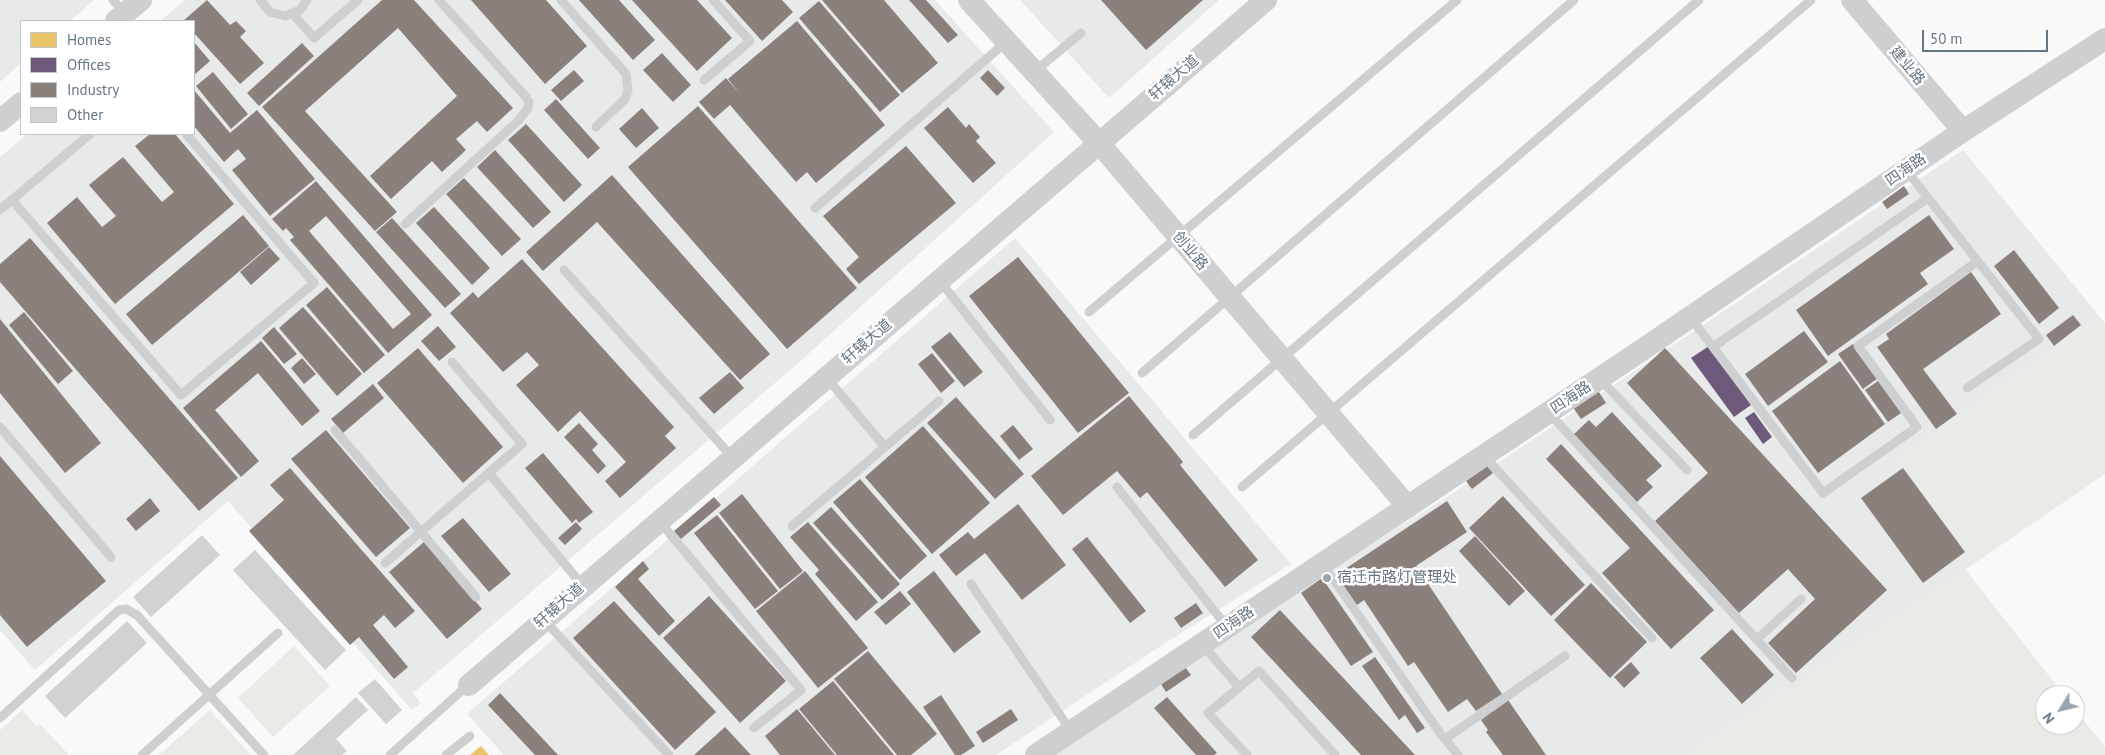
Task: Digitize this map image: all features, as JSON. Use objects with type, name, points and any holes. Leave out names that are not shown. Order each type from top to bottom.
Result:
[{"type":"street","name":"创业路","points":[[969,0],[1099,143],[1408,507]]},
{"type":"street","name":"轩辕大道","points":[[468,685],[1266,0]]},
{"type":"street","name":"建业路","points":[[1852,0],[1962,131]]},
{"type":"street","name":"四海路","points":[[1036,755],[1600,378],[1962,131],[2105,39]]},
{"type":"street","points":[[0,121],[20,103]]},
{"type":"lane","points":[[260,0],[263,6],[277,15],[285,16],[300,10],[307,0]]},
{"type":"lane","points":[[293,14],[314,38],[358,0]]},
{"type":"lane","points":[[405,224],[518,122],[528,108],[529,102],[439,0]]},
{"type":"lane","points":[[561,0],[626,74],[628,91],[625,99],[596,127]]},
{"type":"lane","points":[[704,80],[750,40],[712,0]]},
{"type":"lane","points":[[1089,312],[1457,0]]},
{"type":"lane","points":[[1142,373],[1574,0]]},
{"type":"lane","points":[[1193,434],[1699,0]]},
{"type":"lane","points":[[1242,487],[1811,0]]},
{"type":"lane","points":[[1034,72],[1081,33]]},
{"type":"lane","points":[[815,208],[1006,42]]},
{"type":"lane","points":[[12,200],[181,395],[314,283],[187,135]]},
{"type":"lane","points":[[0,210],[78,137]]},
{"type":"lane","points":[[1906,170],[2039,339],[1967,388]]},
{"type":"lane","points":[[1713,347],[1928,198]]},
{"type":"lane","points":[[1690,317],[1823,493],[1917,427],[1858,346],[1978,261]]},
{"type":"lane","points":[[564,270],[733,457]]},
{"type":"lane","points":[[939,280],[1050,420]]},
{"type":"lane","points":[[384,563],[522,444],[452,362]]},
{"type":"lane","points":[[825,377],[886,446]]},
{"type":"lane","points":[[1600,378],[1687,470]]},
{"type":"lane","points":[[792,526],[939,401]]},
{"type":"lane","points":[[1548,413],[1792,678]]},
{"type":"lane","points":[[0,427],[111,557]]},
{"type":"lane","points":[[335,430],[476,596]]},
{"type":"lane","points":[[1484,456],[1652,638]]},
{"type":"lane","points":[[489,473],[583,586]]},
{"type":"lane","points":[[1116,487],[1227,627]]},
{"type":"lane","points":[[658,520],[801,690],[754,728]]},
{"type":"lane","points":[[1323,564],[1458,755]]},
{"type":"lane","points":[[971,584],[1072,731]]},
{"type":"lane","points":[[1757,639],[1801,599]]},
{"type":"lane","points":[[0,718],[119,610],[126,609],[137,615],[264,755]]},
{"type":"lane","points":[[543,619],[669,755]]},
{"type":"lane","points":[[142,755],[278,633]]},
{"type":"lane","points":[[1202,644],[1239,687]]},
{"type":"lane","points":[[1445,739],[1565,656]]},
{"type":"lane","points":[[1247,755],[1208,713],[1259,671],[1335,755]]},
{"type":"lane","points":[[390,755],[468,685]]},
{"type":"lane","points":[[446,755],[470,736]]},
{"type":"shaded area","points":[[0,0],[94,0],[71,20],[20,20],[20,64],[0,82]]},
{"type":"shaded area","points":[[185,0],[935,0],[1054,132],[796,365],[413,693],[421,703],[412,710],[228,501],[35,670],[0,630],[0,157],[26,135],[195,135],[195,20],[161,20]]},
{"type":"shaded area","points":[[1020,0],[1219,0],[1109,98]]},
{"type":"shaded area","points":[[1963,150],[2100,317],[1900,459],[1975,563],[1689,755],[1052,755],[1291,594],[1447,497]]},
{"type":"shaded area","points":[[1015,238],[1291,564],[1156,649],[996,755],[504,755],[467,714]]},
{"type":"shaded area","points":[[2100,317],[2105,323],[2105,474],[1975,563],[1900,459]]},
{"type":"shaded area","points":[[1965,569],[2056,685],[2035,685],[2035,735],[2085,735],[2085,722],[2105,747],[2105,755],[1689,755]]},
{"type":"shaded area","points":[[294,646],[330,686],[273,737],[238,698]]},
{"type":"shaded area","points":[[22,710],[37,727],[40,724],[69,755],[0,755],[0,730]]},
{"type":"shaded area","points":[[210,710],[251,755],[159,755]]},
{"type":"building: Homes","points":[[481,746],[489,755],[470,755]]},
{"type":"building: Offices","points":[[1709,346],[1751,405],[1734,417],[1691,358]]},
{"type":"building: Offices","points":[[1754,412],[1772,437],[1763,444],[1745,418]]},
{"type":"building: Industry","points":[[207,0],[230,25],[236,21],[246,31],[240,37],[264,63],[240,84],[195,34],[195,20],[184,20]]},
{"type":"building: Industry","points":[[382,0],[414,0],[513,108],[487,132],[477,121],[456,139],[466,150],[442,172],[432,161],[391,199],[370,176],[457,96],[398,28],[305,111],[397,212],[375,231],[262,107]]},
{"type":"building: Industry","points":[[471,0],[546,0],[587,46],[545,84]]},
{"type":"building: Industry","points":[[579,0],[619,0],[655,40],[633,60]]},
{"type":"building: Industry","points":[[632,0],[697,0],[732,38],[697,71]]},
{"type":"building: Industry","points":[[725,0],[782,0],[793,12],[762,41]]},
{"type":"building: Industry","points":[[822,0],[884,0],[938,63],[902,93]]},
{"type":"building: Industry","points":[[909,0],[926,0],[958,35],[948,43]]},
{"type":"building: Industry","points":[[1101,0],[1203,0],[1146,50]]},
{"type":"building: Industry","points":[[819,1],[900,95],[880,112],[799,18]]},
{"type":"building: Industry","points":[[797,21],[885,125],[816,183],[807,172],[796,182],[730,105],[714,119],[699,102],[726,78],[741,95],[728,79]]},
{"type":"building: Industry","points":[[195,43],[210,61],[195,74]]},
{"type":"building: Industry","points":[[302,43],[314,56],[259,106],[247,93]]},
{"type":"building: Industry","points":[[662,53],[691,85],[673,102],[643,70]]},
{"type":"building: Industry","points":[[574,70],[584,81],[561,101],[551,90]]},
{"type":"building: Industry","points":[[988,70],[1005,88],[997,96],[980,78]]},
{"type":"building: Industry","points":[[213,72],[248,114],[231,129],[196,86]]},
{"type":"building: Industry","points":[[195,91],[230,133],[257,110],[315,179],[270,216],[232,170],[246,159],[238,149],[224,162],[195,127]]},
{"type":"building: Industry","points":[[556,99],[600,148],[588,159],[544,110]]},
{"type":"building: Industry","points":[[698,106],[857,288],[787,349],[628,167]]},
{"type":"building: Industry","points":[[948,107],[966,128],[969,124],[980,137],[976,141],[996,163],[973,183],[924,128]]},
{"type":"building: Industry","points":[[642,108],[659,128],[636,148],[619,129]]},
{"type":"building: Industry","points":[[526,124],[582,185],[564,202],[508,140]]},
{"type":"building: Industry","points":[[149,135],[176,135],[234,204],[115,304],[47,223],[77,197],[102,227],[116,216],[89,185],[123,157],[162,202],[174,192],[135,146]]},
{"type":"building: Industry","points":[[906,146],[956,203],[859,284],[846,269],[859,257],[823,216]]},
{"type":"building: Industry","points":[[495,150],[551,212],[533,228],[477,167]]},
{"type":"building: Industry","points":[[612,175],[770,354],[740,380],[597,222],[543,271],[526,252]]},
{"type":"building: Industry","points":[[464,178],[521,239],[502,256],[446,194]]},
{"type":"building: Industry","points":[[316,181],[432,315],[388,353],[290,240],[294,237],[286,228],[283,231],[272,219]],"holes":[[[326,216],[411,314],[393,329],[309,231]]]},
{"type":"building: Industry","points":[[1904,186],[1909,194],[1887,209],[1882,202]]},
{"type":"building: Industry","points":[[434,207],[490,268],[472,285],[416,223]]},
{"type":"building: Industry","points":[[243,215],[269,246],[152,345],[126,314]]},
{"type":"building: Industry","points":[[1929,215],[1954,249],[1920,273],[1928,284],[1828,356],[1796,310]]},
{"type":"building: Industry","points":[[392,218],[461,294],[445,308],[376,232]]},
{"type":"building: Industry","points":[[30,238],[238,478],[199,511],[0,282],[0,264]]},
{"type":"building: Industry","points":[[269,247],[280,259],[251,285],[240,272]]},
{"type":"building: Industry","points":[[2014,250],[2059,308],[2039,324],[1994,266]]},
{"type":"building: Industry","points":[[1018,257],[1129,393],[1078,433],[969,296]]},
{"type":"building: Industry","points":[[522,259],[674,427],[665,436],[676,448],[620,498],[605,481],[626,462],[580,411],[558,432],[516,385],[539,365],[527,352],[503,372],[450,313],[473,292],[478,298]]},
{"type":"building: Industry","points":[[1971,272],[2001,314],[1923,369],[1957,414],[1936,429],[1877,347],[1889,339],[1886,334]]},
{"type":"building: Industry","points":[[327,287],[385,355],[364,373],[306,305]]},
{"type":"building: Industry","points":[[303,307],[362,374],[337,396],[279,328]]},
{"type":"building: Industry","points":[[24,312],[73,371],[58,384],[9,325]]},
{"type":"building: Industry","points":[[2073,315],[2081,325],[2054,346],[2046,335]]},
{"type":"building: Industry","points":[[0,319],[101,443],[65,473],[0,393]]},
{"type":"building: Industry","points":[[438,326],[456,347],[439,361],[421,341]]},
{"type":"building: Industry","points":[[274,327],[297,354],[284,364],[262,338]]},
{"type":"building: Industry","points":[[1804,331],[1828,362],[1768,406],[1745,374]]},
{"type":"building: Industry","points":[[950,332],[983,372],[964,387],[931,347]]},
{"type":"building: Industry","points":[[261,341],[320,411],[302,426],[258,373],[215,410],[259,461],[241,477],[183,408]]},
{"type":"building: Industry","points":[[1853,344],[1878,378],[1863,389],[1838,354]]},
{"type":"building: Industry","points":[[418,348],[503,447],[463,483],[377,383]]},
{"type":"building: Industry","points":[[1665,348],[1887,590],[1796,673],[1768,643],[1815,599],[1788,569],[1739,613],[1655,521],[1708,473],[1627,383]]},
{"type":"building: Industry","points":[[932,353],[955,381],[941,393],[918,364]]},
{"type":"building: Industry","points":[[302,358],[316,374],[304,384],[291,368]]},
{"type":"building: Industry","points":[[1840,361],[1885,424],[1818,473],[1772,411]]},
{"type":"building: Industry","points":[[730,372],[744,388],[714,414],[699,398]]},
{"type":"building: Industry","points":[[1878,381],[1901,413],[1888,422],[1865,390]]},
{"type":"building: Industry","points":[[373,384],[384,398],[343,433],[331,419]]},
{"type":"building: Industry","points":[[1597,389],[1606,403],[1581,419],[1572,406]]},
{"type":"building: Industry","points":[[1129,396],[1183,462],[1180,465],[1258,560],[1225,587],[1147,492],[1140,498],[1117,471],[1063,515],[1031,476]]},
{"type":"building: Industry","points":[[956,397],[1024,474],[995,499],[927,423]]},
{"type":"building: Industry","points":[[1612,412],[1662,466],[1646,480],[1653,487],[1637,502],[1574,434],[1589,420],[1596,427]]},
{"type":"building: Industry","points":[[579,423],[598,444],[592,450],[606,466],[598,474],[564,437]]},
{"type":"building: Industry","points":[[1013,425],[1033,449],[1019,460],[1000,436]]},
{"type":"building: Industry","points":[[923,426],[990,503],[932,554],[865,477]]},
{"type":"building: Industry","points":[[326,430],[410,528],[376,557],[291,459]]},
{"type":"building: Industry","points":[[1561,444],[1714,610],[1671,649],[1602,573],[1630,548],[1546,459]]},
{"type":"building: Industry","points":[[543,453],[593,512],[579,523],[576,519],[572,523],[525,468]]},
{"type":"building: Industry","points":[[0,456],[106,581],[27,647],[0,615]]},
{"type":"building: Industry","points":[[1487,466],[1493,473],[1472,489],[1466,481]]},
{"type":"building: Industry","points":[[290,468],[415,611],[395,628],[384,615],[373,625],[408,667],[394,679],[359,637],[350,645],[249,531],[284,500],[270,485]]},
{"type":"building: Industry","points":[[1903,468],[1965,552],[1923,583],[1861,498]]},
{"type":"building: Industry","points":[[860,479],[927,556],[900,580],[833,502]]},
{"type":"building: Industry","points":[[742,494],[803,571],[780,589],[719,513]]},
{"type":"building: Industry","points":[[1503,496],[1585,585],[1551,616],[1469,528]]},
{"type":"building: Industry","points":[[714,497],[721,505],[681,539],[674,531]]},
{"type":"building: Industry","points":[[150,498],[160,511],[136,531],[126,519]]},
{"type":"building: Industry","points":[[1447,501],[1467,532],[1416,566],[1502,694],[1476,711],[1467,699],[1448,712],[1414,662],[1408,666],[1364,600],[1357,605],[1336,575]]},
{"type":"building: Industry","points":[[1018,504],[1066,565],[1022,600],[985,553],[956,576],[939,555],[968,532],[974,539]]},
{"type":"building: Industry","points":[[831,507],[900,584],[882,600],[813,523]]},
{"type":"building: Industry","points":[[717,515],[778,591],[755,609],[694,533]]},
{"type":"building: Industry","points":[[463,518],[511,574],[489,592],[441,536]]},
{"type":"building: Industry","points":[[576,522],[582,529],[565,545],[558,538]]},
{"type":"building: Industry","points":[[808,522],[878,602],[856,621],[815,574],[819,570],[790,537]]},
{"type":"building: Industry","points":[[1475,536],[1525,591],[1509,606],[1459,551]]},
{"type":"building: Industry","points":[[1087,537],[1146,611],[1130,623],[1072,549]]},
{"type":"building: Industry","points":[[424,542],[482,609],[447,639],[389,572]]},
{"type":"building: Industry","points":[[643,561],[649,569],[638,579],[675,621],[659,636],[615,587]]},
{"type":"building: Industry","points":[[805,571],[868,648],[818,688],[756,611]]},
{"type":"building: Industry","points":[[934,571],[981,632],[954,653],[907,592]]},
{"type":"building: Industry","points":[[1322,578],[1373,652],[1351,666],[1301,593]]},
{"type":"building: Industry","points":[[1591,583],[1647,642],[1610,678],[1554,620]]},
{"type":"building: Industry","points":[[900,591],[911,604],[886,625],[874,612]]},
{"type":"building: Industry","points":[[709,596],[786,681],[740,723],[663,638]]},
{"type":"building: Industry","points":[[614,601],[716,712],[675,750],[573,638]]},
{"type":"building: Industry","points":[[1196,603],[1203,613],[1181,628],[1174,618]]},
{"type":"building: Industry","points":[[1280,610],[1415,755],[1361,755],[1251,637]]},
{"type":"building: Industry","points":[[1732,629],[1774,675],[1742,704],[1700,658]]},
{"type":"building: Industry","points":[[868,651],[937,734],[911,755],[897,755],[834,679]]},
{"type":"building: Industry","points":[[1375,657],[1425,728],[1417,733],[1405,715],[1399,720],[1362,666]]},
{"type":"building: Industry","points":[[1631,662],[1640,673],[1624,688],[1614,677]]},
{"type":"building: Industry","points":[[1185,667],[1191,675],[1166,692],[1161,684]]},
{"type":"building: Industry","points":[[833,681],[894,755],[837,755],[799,709]]},
{"type":"building: Industry","points":[[500,693],[558,755],[535,755],[488,705]]},
{"type":"building: Industry","points":[[941,695],[975,746],[961,755],[955,755],[923,707]]},
{"type":"building: Industry","points":[[1167,697],[1217,753],[1214,755],[1196,755],[1154,708]]},
{"type":"building: Industry","points":[[1508,700],[1546,755],[1503,755],[1486,732],[1488,730],[1481,720]]},
{"type":"building: Industry","points":[[797,709],[835,755],[780,755],[765,736]]},
{"type":"building: Industry","points":[[1011,709],[1018,720],[983,743],[976,732]]},
{"type":"building: Industry","points":[[725,727],[751,755],[694,755]]},
{"type":"building: Other","points":[[202,535],[220,555],[151,617],[133,597]]},
{"type":"building: Other","points":[[255,550],[346,650],[325,670],[233,570]]},
{"type":"building: Other","points":[[127,621],[147,643],[65,718],[45,696]]},
{"type":"building: Other","points":[[375,679],[402,710],[386,724],[358,693]]},
{"type":"building: Other","points":[[356,697],[368,710],[336,739],[347,751],[342,755],[293,755]]},
{"type":"place","name":"宿迁市路灯管理处","points":[[1327,578]]}]
